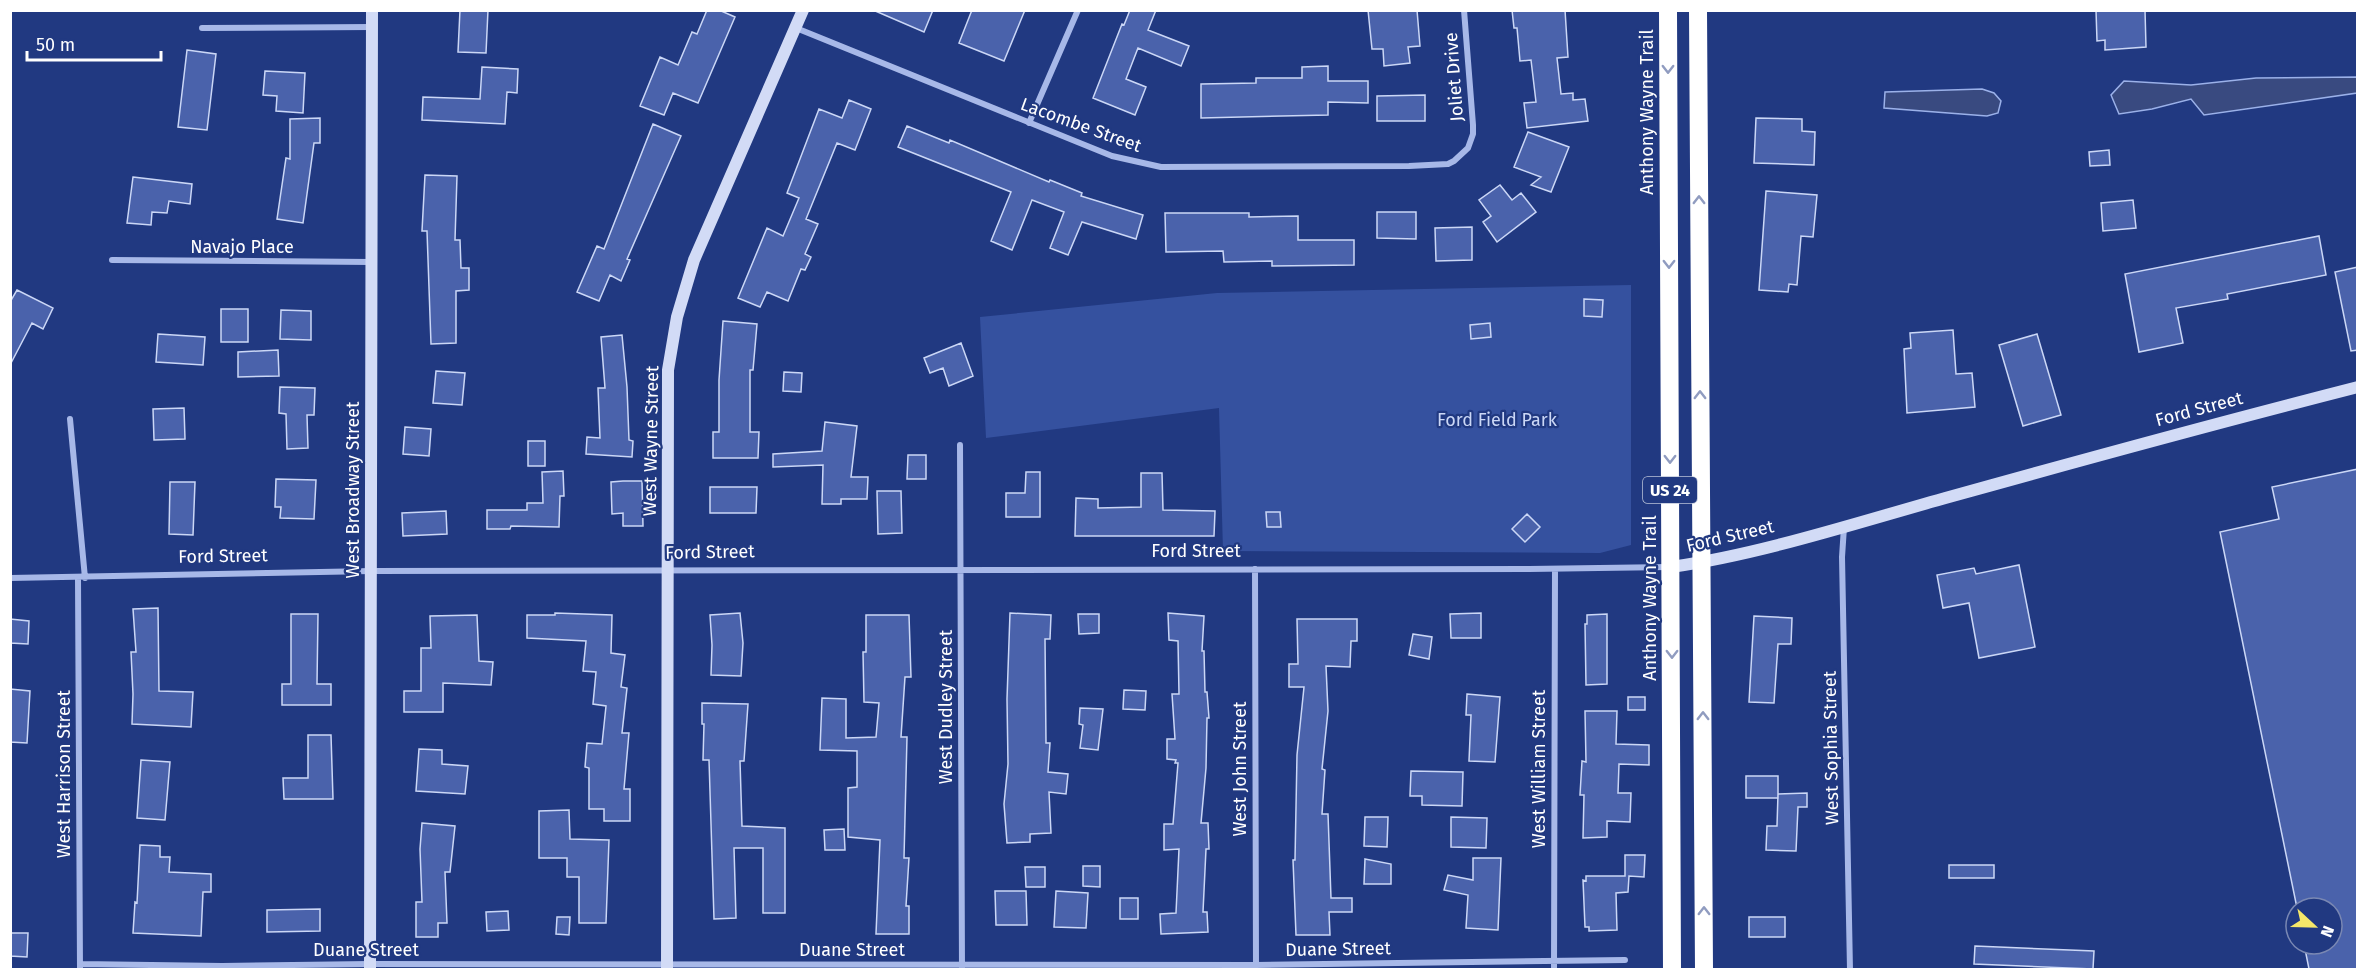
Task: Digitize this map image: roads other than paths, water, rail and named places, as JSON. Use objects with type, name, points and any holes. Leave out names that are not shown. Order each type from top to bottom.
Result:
[{"type":"highway","name":"Anthony Wayne Trail","points":[[1668,10],[1672,969]]},
{"type":"highway","name":"US 24","points":[[1698,10],[1704,969]]},
{"type":"street","name":"West Broadway Street","points":[[370,967],[372,10]]},
{"type":"street","name":"West Wayne Street","points":[[668,968],[668,380],[677,317],[694,260],[802,10]]},
{"type":"street","points":[[1029,123],[1078,10]]},
{"type":"street","name":"Joliet Drive","points":[[1464,10],[1473,125],[1471,142]]},
{"type":"street","points":[[202,28],[372,27]]},
{"type":"street","name":"Lacombe Street","points":[[795,28],[1112,156],[1161,167],[1448,164],[1464,153],[1471,142]]},
{"type":"street","name":"Navajo Place","points":[[112,260],[371,262]]},
{"type":"street","name":"Ford Street","points":[[10,578],[372,571],[1671,567],[1702,563],[1844,526],[2187,430],[2358,387]]},
{"type":"street","name":"West Harrison Street","points":[[70,419],[82,578],[80,967]]},
{"type":"street","name":"West Dudley Street","points":[[960,445],[962,967]]},
{"type":"street","name":"West Sophia Street","points":[[1844,526],[1842,557],[1850,969]]},
{"type":"street","name":"West John Street","points":[[1255,569],[1256,967]]},
{"type":"street","name":"West William Street","points":[[1554,969],[1555,569]]},
{"type":"street","name":"Duane Street","points":[[80,967],[1256,967],[1625,960]]},
{"type":"park label","name":"Ford Field Park","points":[[1497,420]]}]
